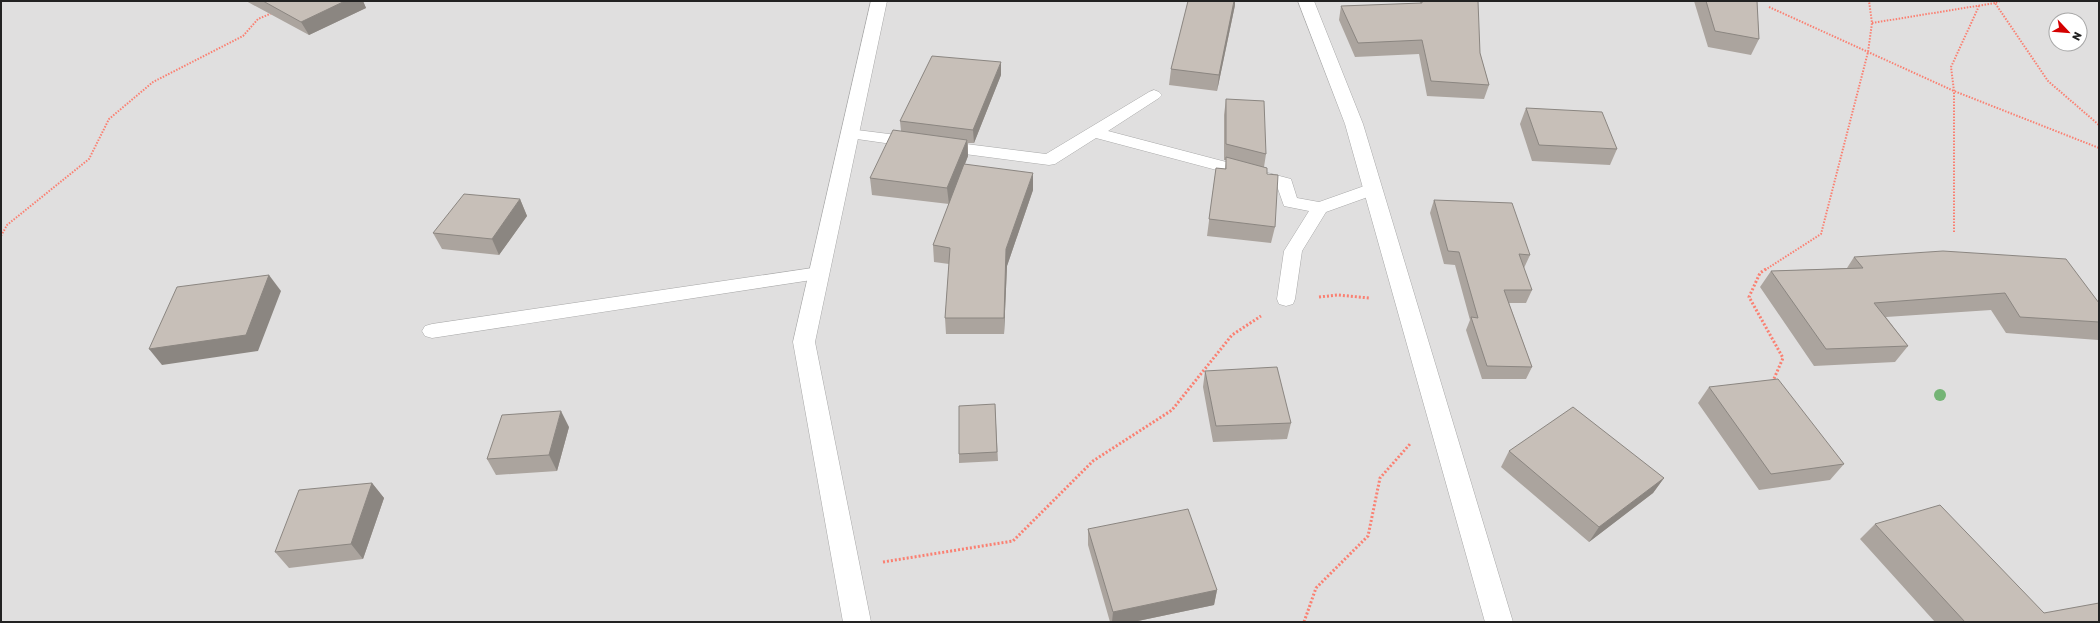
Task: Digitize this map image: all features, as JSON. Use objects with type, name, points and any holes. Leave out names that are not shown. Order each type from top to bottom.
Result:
[{"type":"street","points":[[858,622],[804,342],[879,1]]},
{"type":"street","points":[[1306,1],[1354,124],[1499,622]]},
{"type":"lane","points":[[849,134],[1049,160],[1154,95]]},
{"type":"lane","points":[[1094,132],[1285,183],[1290,202],[1320,208],[1373,189]]},
{"type":"lane","points":[[1286,299],[1293,251],[1320,208]]},
{"type":"lane","points":[[432,331],[818,273]]},
{"type":"path","points":[[1773,382],[1783,358],[1749,297],[1760,273],[1821,234],[1868,52],[1872,23],[1869,1]]},
{"type":"path","points":[[1872,23],[1979,6],[2000,1]]},
{"type":"path","points":[[1995,3],[2048,81],[2099,125]]},
{"type":"path","points":[[1769,6],[1954,91],[2099,148]]},
{"type":"path","points":[[1954,232],[1954,91],[1951,67],[1979,6]]},
{"type":"path","points":[[1,236],[7,225],[89,159],[109,120],[153,82],[243,36],[258,19],[278,10]]},
{"type":"path","points":[[847,568],[1013,540],[1093,461],[1172,410],[1232,335],[1286,299],[1338,295],[1406,302]]},
{"type":"path","points":[[1304,622],[1316,588],[1368,536],[1380,478],[1438,412]]},
{"type":"shaded area","points":[[1,1],[2099,1],[2099,622],[1,622]]},
{"type":"building","points":[[263,1],[345,1],[301,22]]},
{"type":"building","points":[[1188,1],[1234,1],[1219,75],[1171,69]]},
{"type":"building","points":[[1422,1],[1478,1],[1480,53],[1489,85],[1431,81],[1422,40],[1358,43],[1341,6],[1422,3]]},
{"type":"building","points":[[1706,1],[1757,1],[1759,39],[1715,31]]},
{"type":"building","points":[[932,56],[1001,62],[973,130],[900,121]]},
{"type":"building","points":[[1226,99],[1264,101],[1266,154],[1226,144]]},
{"type":"building","points":[[1526,108],[1602,112],[1617,149],[1539,145]]},
{"type":"building","points":[[893,130],[967,140],[947,188],[870,178]]},
{"type":"building","points":[[1226,157],[1267,168],[1267,174],[1278,175],[1275,227],[1209,219],[1216,168],[1226,169]]},
{"type":"building","points":[[964,164],[1033,173],[1006,249],[1004,318],[945,318],[950,248],[933,245]]},
{"type":"building","points":[[464,194],[520,199],[492,239],[433,233]]},
{"type":"building","points":[[1434,200],[1512,203],[1530,255],[1519,254],[1532,290],[1504,290],[1532,367],[1487,366],[1471,317],[1478,318],[1459,252],[1448,251]]},
{"type":"building","points":[[1943,251],[2066,259],[2099,303],[2099,322],[2020,317],[2005,293],[1874,303],[1908,346],[1826,349],[1771,271],[1863,268],[1854,257]]},
{"type":"building","points":[[269,275],[246,335],[149,349],[177,287]]},
{"type":"building","points":[[1277,367],[1291,423],[1216,426],[1205,371]]},
{"type":"building","points":[[1778,379],[1844,464],[1771,474],[1709,387]]},
{"type":"building","points":[[995,404],[997,452],[959,454],[959,406]]},
{"type":"building","points":[[1573,407],[1664,478],[1599,527],[1509,451]]},
{"type":"building","points":[[561,411],[549,455],[487,459],[502,415]]},
{"type":"building","points":[[372,483],[351,544],[275,552],[299,490]]},
{"type":"building","points":[[1940,505],[2044,613],[2099,603],[2099,622],[1965,622],[1875,524]]},
{"type":"building","points":[[1188,509],[1217,590],[1113,612],[1088,529]]}]
